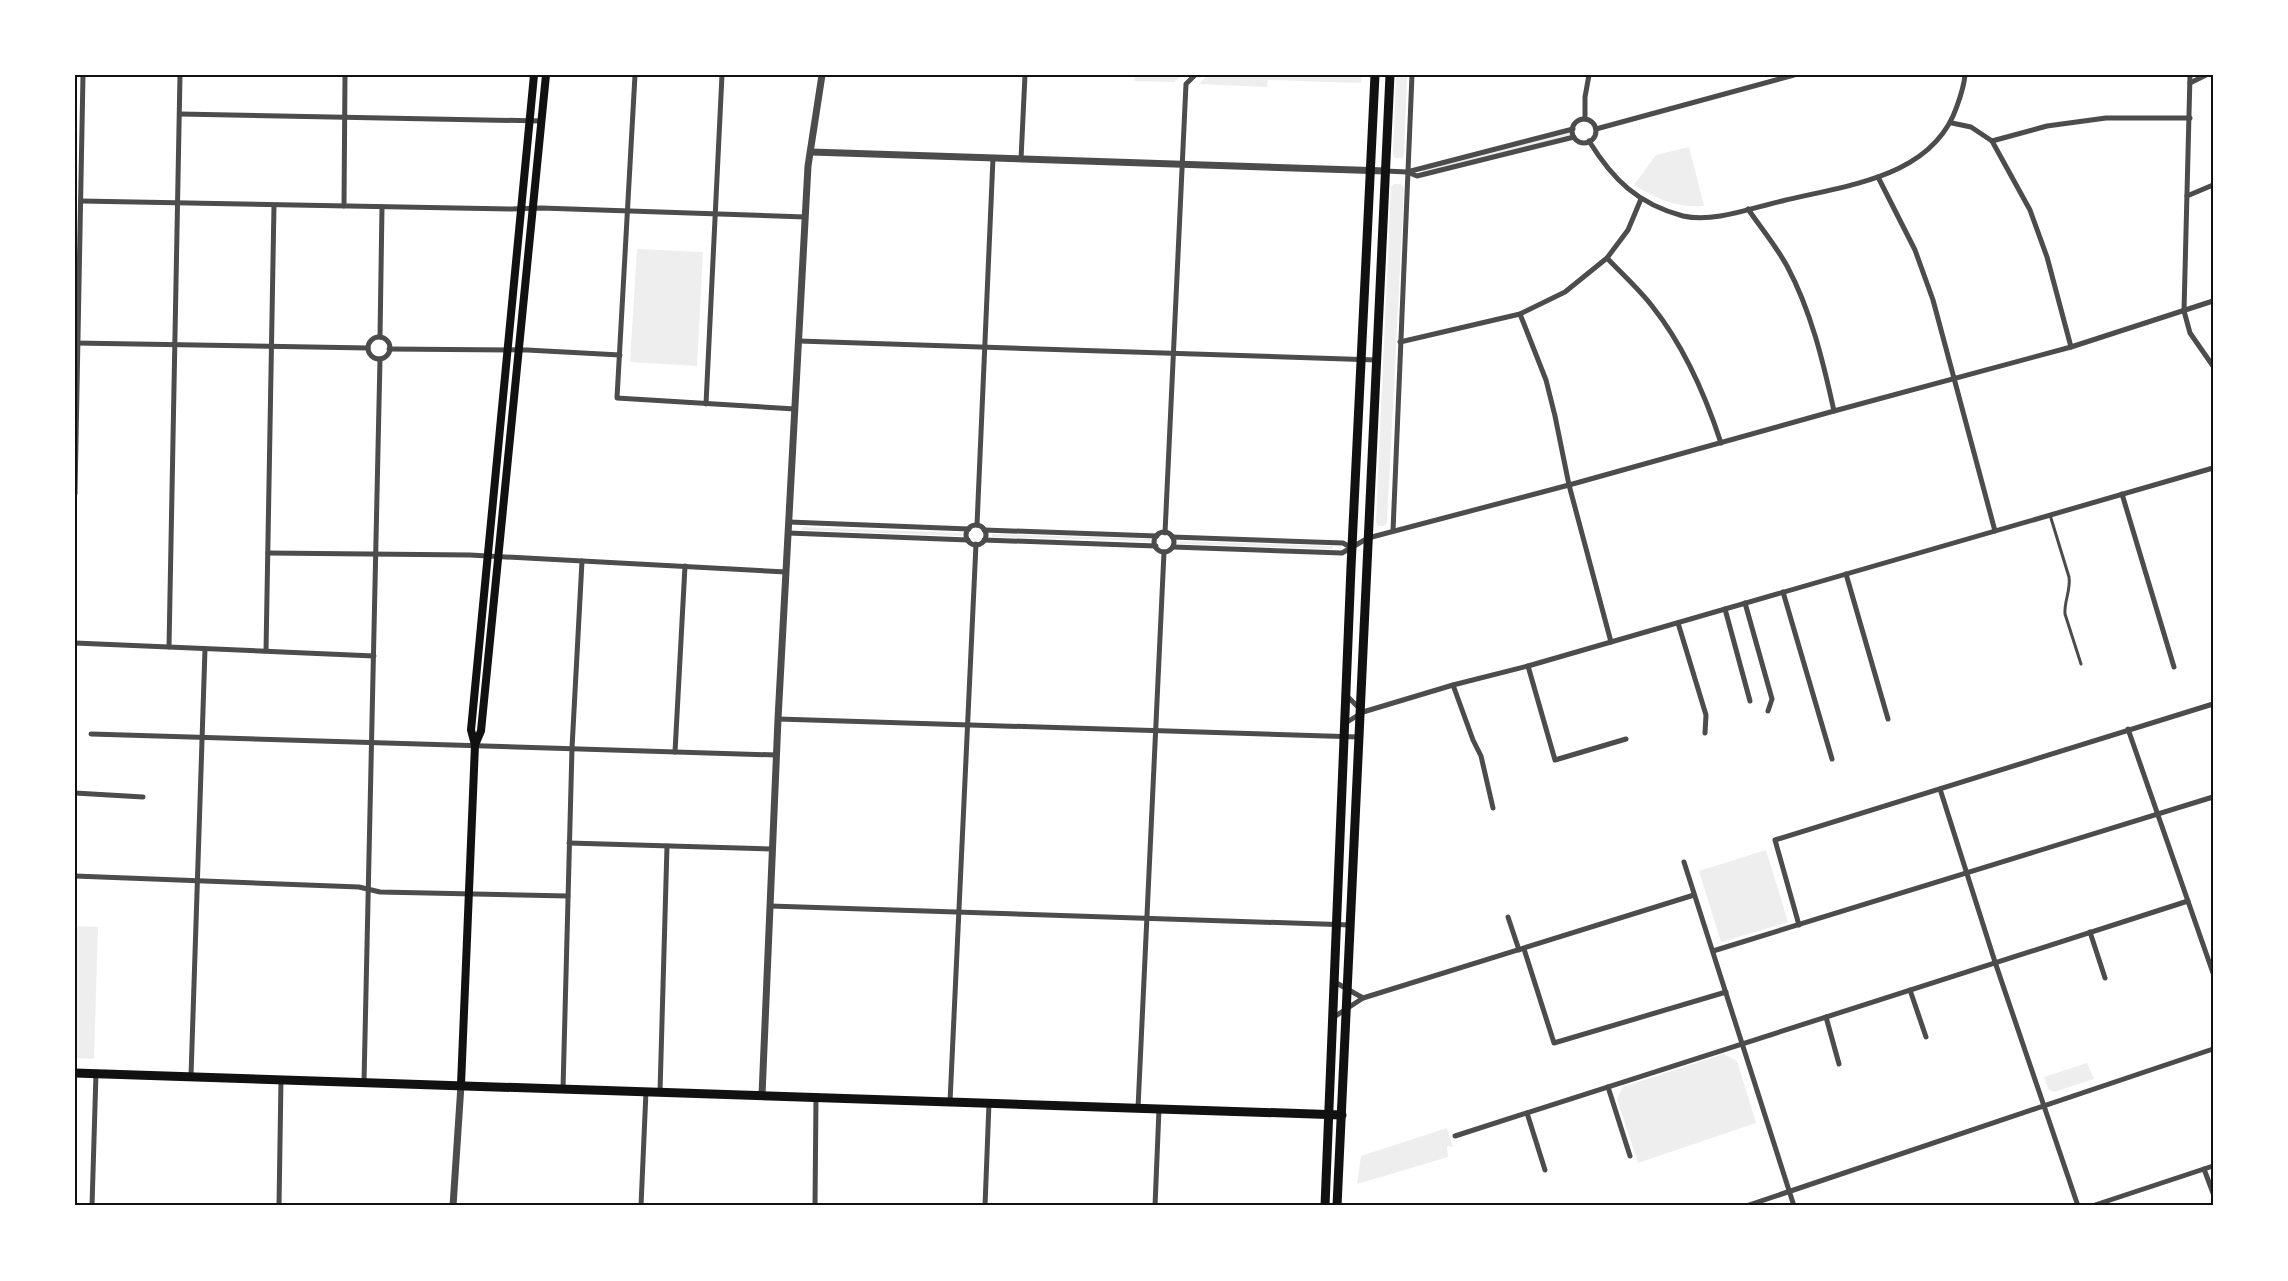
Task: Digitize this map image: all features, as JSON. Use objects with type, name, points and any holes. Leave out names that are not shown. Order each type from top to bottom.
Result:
[{"type":"main road","points":[[461,1085],[475,745],[471,730],[534,75]]},
{"type":"main road","points":[[475,745],[481,731],[546,75]]},
{"type":"main road","points":[[1325,1206],[1341,739],[1344,724],[1375,75]]},
{"type":"main road","points":[[1337,1206],[1390,75]]},
{"type":"main road","points":[[75,1072],[1342,1115]]},
{"type":"street","points":[[75,495],[83,75]]},
{"type":"street","points":[[170,647],[180,75]]},
{"type":"street","points":[[344,206],[345,75]]},
{"type":"street","points":[[635,75],[617,398],[795,409]]},
{"type":"street","points":[[706,404],[722,75]]},
{"type":"street","points":[[762,1095],[776,756],[805,217],[822,75]]},
{"type":"street","points":[[1021,159],[1024,75]]},
{"type":"street","points":[[1165,533],[1186,84],[1195,75]]},
{"type":"street","points":[[1393,531],[1412,75]]},
{"type":"street","points":[[1585,119],[1585,97],[1590,75]]},
{"type":"street","points":[[1596,129],[1794,75]]},
{"type":"street","points":[[1589,141],[1616,180],[1641,199],[1663,210],[1686,216],[1720,216],[1878,177],[1910,164],[1934,144],[1952,123],[1965,75]]},
{"type":"street","points":[[2190,75],[2184,311],[2190,333],[2213,366]]},
{"type":"street","points":[[2190,82],[2206,75]]},
{"type":"street","points":[[180,114],[542,121]]},
{"type":"street","points":[[1992,141],[2047,126],[2106,118],[2190,118]]},
{"type":"street","points":[[1407,172],[1417,176],[1574,137],[1582,142],[1589,141],[1595,136],[1596,129],[1592,122],[1585,119],[1577,121],[1573,129],[1574,137]]},
{"type":"street","points":[[1952,123],[1971,127],[1992,141],[2033,219],[2047,257],[2071,347]]},
{"type":"street","points":[[811,152],[1407,172],[1573,129]]},
{"type":"street","points":[[977,525],[993,158]]},
{"type":"street","points":[[1878,177],[1915,250],[1933,300],[1995,531]]},
{"type":"street","points":[[2187,196],[2213,185]]},
{"type":"street","points":[[1400,342],[1520,314],[1565,292],[1607,258],[1628,230],[1641,199]]},
{"type":"street","points":[[81,201],[533,208],[805,217]]},
{"type":"street","points":[[266,651],[274,205]]},
{"type":"street","points":[[380,337],[382,207]]},
{"type":"street","points":[[1748,209],[1786,265],[1807,309],[1823,362],[1834,411]]},
{"type":"street","points":[[1607,258],[1652,306],[1683,352],[1706,399],[1721,443]]},
{"type":"street","points":[[1164,552],[1173,547],[1342,553],[1368,538],[2071,347],[2213,301]]},
{"type":"street","points":[[1520,314],[1546,380],[1569,485],[1611,642]]},
{"type":"street","points":[[380,337],[388,342],[389,349],[387,355],[380,358],[371,355],[368,348],[372,340],[380,337]]},
{"type":"street","points":[[798,340],[1376,360]]},
{"type":"street","points":[[77,343],[368,348]]},
{"type":"street","points":[[389,349],[519,351],[620,356]]},
{"type":"street","points":[[364,1082],[380,358]]},
{"type":"street","points":[[1344,724],[1361,712],[2213,468]]},
{"type":"street","points":[[2122,494],[2174,667]]},
{"type":"street","points":[[789,522],[969,529],[977,525]]},
{"type":"street","points":[[977,525],[984,530],[1157,536],[1165,533]]},
{"type":"street","points":[[968,540],[969,529]]},
{"type":"street","points":[[984,530],[986,534],[984,540]]},
{"type":"street","points":[[788,533],[968,540],[976,544]]},
{"type":"street","points":[[1165,533],[1172,537],[1343,543],[1352,548]]},
{"type":"street","points":[[1156,546],[1157,536]]},
{"type":"street","points":[[1172,537],[1173,547]]},
{"type":"street","points":[[976,544],[984,540],[1156,546],[1164,552]]},
{"type":"street","points":[[950,1102],[976,544]]},
{"type":"street","points":[[1138,1108],[1164,552]]},
{"type":"street","points":[[268,553],[498,556],[786,572]]},
{"type":"street","points":[[563,1089],[572,748],[582,561]]},
{"type":"street","points":[[675,752],[685,566]]},
{"type":"street","points":[[1846,574],[1888,719]]},
{"type":"street","points":[[1783,592],[1832,759]]},
{"type":"street","points":[[1745,603],[1772,699],[1768,711]]},
{"type":"street","points":[[1725,609],[1750,701]]},
{"type":"street","points":[[1678,622],[1706,715],[1705,733]]},
{"type":"street","points":[[75,644],[374,656]]},
{"type":"street","points":[[191,1076],[205,649]]},
{"type":"street","points":[[1528,666],[1556,760],[1626,739]]},
{"type":"street","points":[[1453,685],[1481,756],[1493,808]]},
{"type":"street","points":[[1345,694],[1361,712]]},
{"type":"street","points":[[1799,925],[1775,840],[2213,704]]},
{"type":"street","points":[[778,719],[1341,739],[1359,737]]},
{"type":"street","points":[[2128,729],[2213,973]]},
{"type":"street","points":[[91,734],[776,756]]},
{"type":"street","points":[[1341,739],[1358,759]]},
{"type":"street","points":[[1940,789],[1995,962],[2078,1206]]},
{"type":"street","points":[[75,793],[144,797]]},
{"type":"street","points":[[1713,951],[2213,797]]},
{"type":"street","points":[[569,843],[772,849]]},
{"type":"street","points":[[660,1092],[667,846]]},
{"type":"street","points":[[1684,862],[1794,1206]]},
{"type":"street","points":[[75,876],[359,887],[380,892],[568,896]]},
{"type":"street","points":[[1332,1019],[1363,998],[1694,895]]},
{"type":"street","points":[[1455,1136],[2188,901]]},
{"type":"street","points":[[770,906],[1351,925]]},
{"type":"street","points":[[1508,916],[1554,1043],[1726,992]]},
{"type":"street","points":[[2090,932],[2105,978]]},
{"type":"street","points":[[1333,981],[1363,998]]},
{"type":"street","points":[[1910,990],[1926,1038]]},
{"type":"street","points":[[1826,1017],[1839,1064]]},
{"type":"street","points":[[1746,1206],[2213,1049]]},
{"type":"street","points":[[92,1206],[96,1073]]},
{"type":"street","points":[[279,1206],[281,1079]]},
{"type":"street","points":[[453,1206],[461,1085]]},
{"type":"street","points":[[1608,1087],[1630,1156]]},
{"type":"street","points":[[641,1206],[646,1092]]},
{"type":"street","points":[[815,1206],[816,1097]]},
{"type":"street","points":[[985,1206],[989,1103]]},
{"type":"street","points":[[1155,1206],[1160,1109]]},
{"type":"street","points":[[1527,1113],[1545,1170]]},
{"type":"street","points":[[2092,1206],[2213,1166]]},
{"type":"street","points":[[2204,1169],[2213,1193]]},
{"type":"lane","points":[[2050,515],[2069,577],[2070,586],[2064,606],[2065,614],[2081,664]]},
{"type":"shaded area","points":[[1135,75],[1182,75],[1174,82],[1134,81]]},
{"type":"shaded area","points":[[1208,75],[1362,75],[1361,83],[1268,80],[1267,87],[1199,84]]},
{"type":"shaded area","points":[[1396,75],[1407,75],[1404,155],[1402,158],[1395,158],[1393,155]]},
{"type":"shaded area","points":[[1569,132],[1570,135],[1423,173],[1422,169]]},
{"type":"shaded area","points":[[1689,147],[1704,206],[1685,206],[1668,202],[1634,185],[1656,155]]},
{"type":"shaded area","points":[[1394,184],[1401,184],[1404,188],[1387,523],[1384,526],[1378,526],[1376,522],[1391,187]]},
{"type":"shaded area","points":[[637,249],[703,252],[697,366],[630,362]]},
{"type":"shaded area","points":[[802,527],[962,534],[961,536],[802,530]]},
{"type":"shaded area","points":[[992,534],[1150,539],[1150,541],[992,537]]},
{"type":"shaded area","points":[[1180,541],[1333,547],[1332,549],[1180,544]]},
{"type":"shaded area","points":[[1766,850],[1788,922],[1721,942],[1699,871]]},
{"type":"shaded area","points":[[75,926],[98,927],[94,1059],[75,1058]]},
{"type":"shaded area","points":[[1724,1054],[1737,1061],[1756,1123],[1638,1163],[1617,1099],[1623,1087]]},
{"type":"shaded area","points":[[2087,1063],[2094,1079],[2054,1092],[2048,1089],[2044,1077]]},
{"type":"shaded area","points":[[1447,1128],[1453,1147],[1447,1146],[1448,1157],[1357,1184],[1361,1156]]}]
